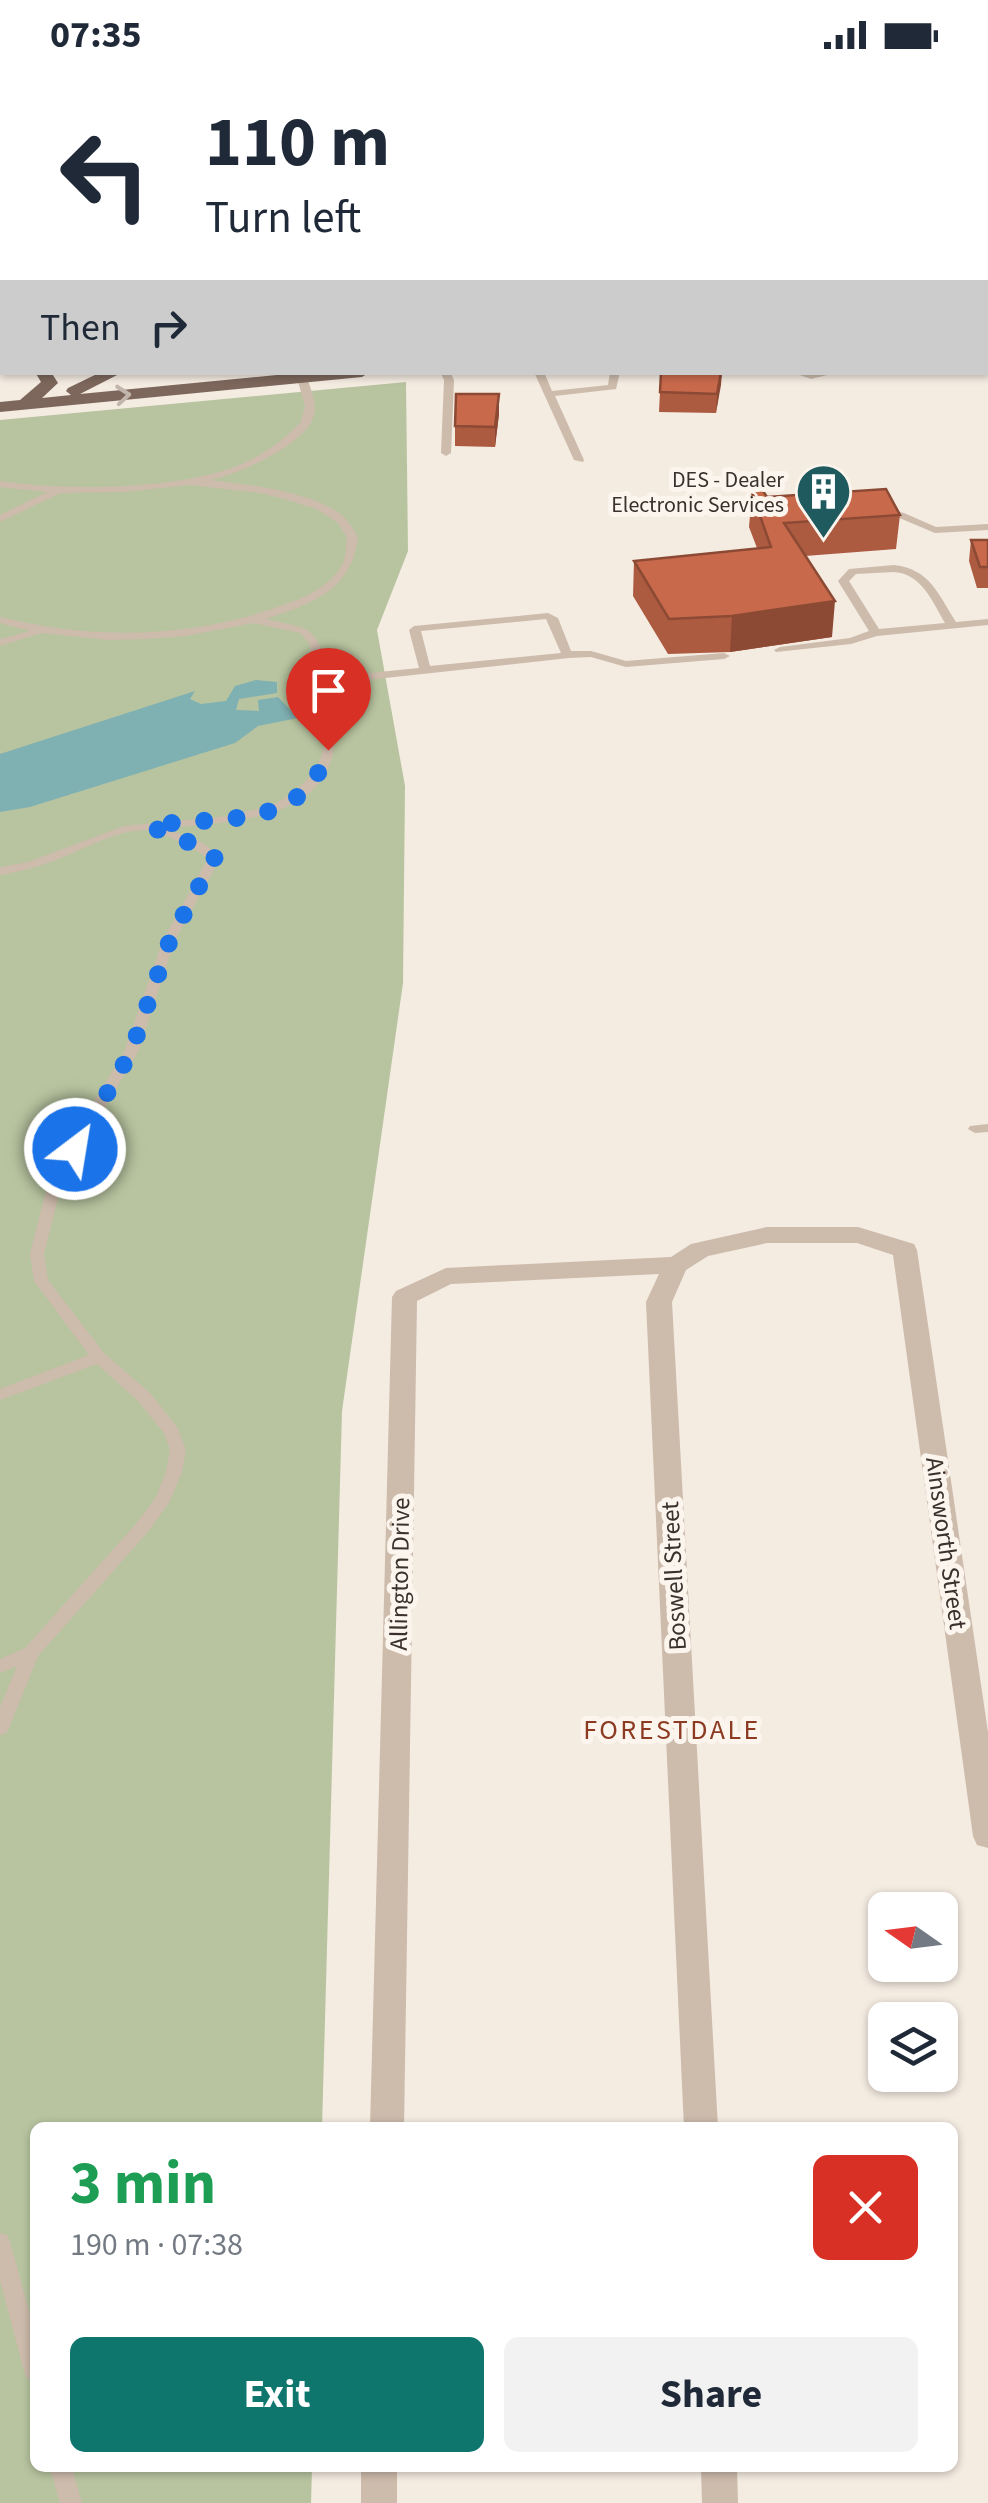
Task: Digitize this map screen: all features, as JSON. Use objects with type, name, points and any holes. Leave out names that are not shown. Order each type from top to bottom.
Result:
[{"type":"main road","points":[[26,404],[50,383],[45,375]]},
{"type":"main road","points":[[26,404],[87,387],[109,375]]},
{"type":"main road","points":[[244,375],[285,378]]},
{"type":"main road","points":[[0,406],[324,375]]},
{"type":"street","name":"Ainsworth Street","points":[[676,1265],[700,1250],[767,1235],[858,1235],[905,1250],[988,1836]]},
{"type":"street","name":"Allington Drive","points":[[387,2122],[405,1297],[446,1276],[676,1265]]},
{"type":"street","name":"Boswell Street","points":[[676,1265],[659,1302],[701,2122]]},
{"type":"street","points":[[379,2503],[380,2472]]},
{"type":"street","points":[[719,2472],[720,2503]]},
{"type":"lane","points":[[446,375],[446,453]]},
{"type":"lane","points":[[540,375],[580,460]]},
{"type":"lane","points":[[548,394],[613,387],[614,375]]},
{"type":"lane","points":[[0,484],[56,492],[185,481],[246,467],[309,418],[310,402],[285,378]]},
{"type":"lane","points":[[0,620],[37,632],[76,636],[164,633],[252,620],[292,607],[340,577],[352,555],[351,536],[340,520],[301,498],[185,481]]},
{"type":"lane","points":[[0,519],[56,492]]},
{"type":"lane","points":[[872,510],[900,515],[935,530],[988,527]]},
{"type":"lane","points":[[876,633],[843,581],[853,571],[907,567],[918,572],[952,625]]},
{"type":"lane","points":[[426,671],[415,630],[418,628],[548,616],[567,655]]},
{"type":"lane","points":[[0,872],[27,868],[121,831],[245,817],[281,809],[298,799],[322,768],[332,736],[314,642],[304,632],[252,620]]},
{"type":"lane","points":[[780,650],[850,641],[876,633],[988,622]]},
{"type":"lane","points":[[0,643],[37,632]]},
{"type":"lane","points":[[323,681],[567,655],[591,654],[626,664],[724,656]]},
{"type":"lane","points":[[0,1728],[31,1654],[163,1499],[178,1450],[171,1431],[144,1397],[99,1357],[41,1281],[37,1254],[57,1175],[131,1052],[170,940],[215,857],[149,826]]},
{"type":"lane","points":[[0,1394],[99,1357]]},
{"type":"lane","points":[[0,1666],[31,1654]]},
{"type":"lane","points":[[0,2242],[30,2353]]},
{"type":"lane","points":[[62,2472],[71,2503]]},
{"type":"green space","points":[[406,382],[408,551],[377,630],[405,786],[403,983],[342,1411],[322,2122],[30,2122],[30,2472],[312,2472],[311,2503],[0,2503],[0,420]]},
{"type":"water","points":[[256,680],[277,682],[277,693],[239,699],[236,710],[259,711],[258,700],[278,697],[298,718],[258,726],[235,743],[30,807],[0,812],[0,754],[195,691],[190,699],[201,704],[226,701],[235,686]]},
{"type":"building","points":[[661,375],[720,375],[717,394],[660,392]]},
{"type":"building","points":[[456,394],[499,394],[495,427],[455,426]]},
{"type":"building","points":[[761,488],[767,497],[886,489],[900,515],[784,523],[835,601],[732,616],[669,619],[634,561],[771,547],[752,493]]},
{"type":"building","points":[[971,540],[988,540],[988,567],[980,567]]},
{"type":"place","name":"DES - Dealer Electronic Services","points":[[823,541]]},
{"type":"district","name":"FORESTDALE","points":[[672,1729]]},
{"type":"route","points":[[75,1149],[131,1052],[152,1001],[170,940],[215,857],[182,838],[149,826],[245,817],[281,809],[298,799],[313,782],[328,750]]}]
